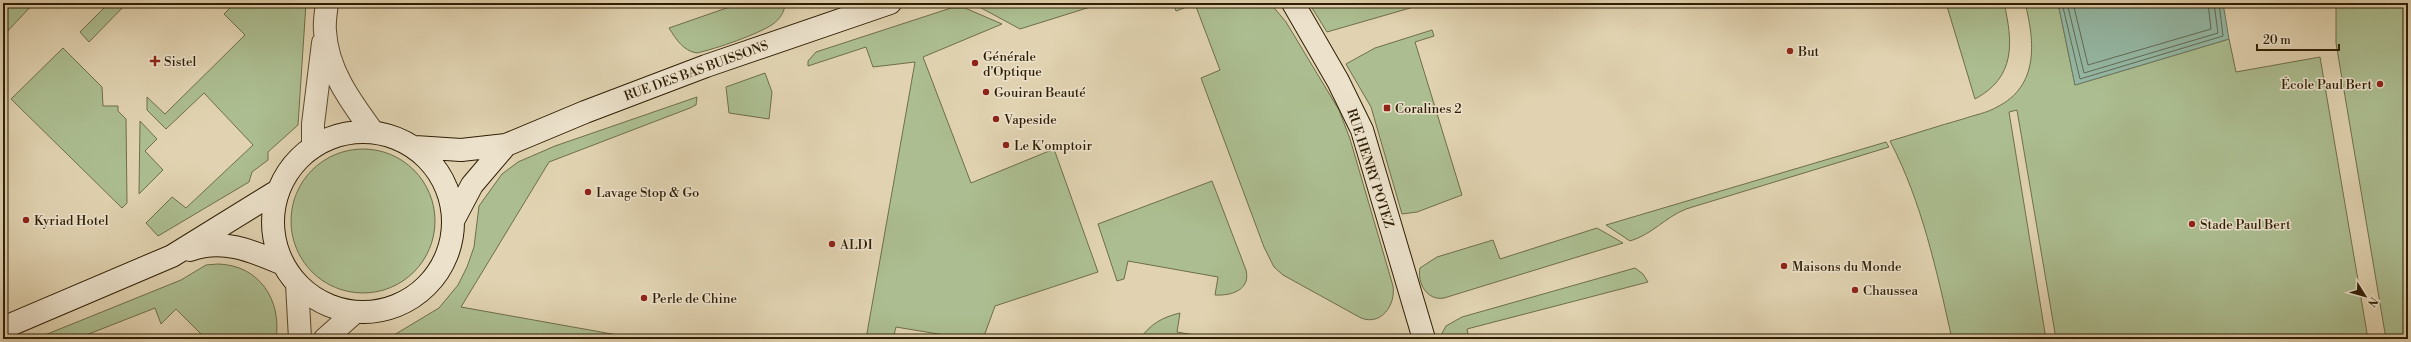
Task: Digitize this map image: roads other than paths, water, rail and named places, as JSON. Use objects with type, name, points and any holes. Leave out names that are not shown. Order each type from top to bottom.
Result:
[{"type":"street","points":[[313,147],[313,124],[325,32],[327,3]]},
{"type":"street","name":"RUE DES BAS BUISSONS","points":[[415,147],[460,150],[506,145],[585,112],[724,59],[890,3]]},
{"type":"street","name":"RUE HENRY POTEZ","points":[[1292,5],[1338,81],[1362,130],[1424,339]]},
{"type":"street","points":[[325,32],[338,79],[346,94],[372,132]]},
{"type":"street","points":[[372,132],[395,137],[415,147],[431,161],[443,178],[451,198],[454,219],[449,249],[435,276],[425,288],[413,297],[386,309],[355,312],[324,303],[297,284],[283,264],[274,240],[273,228],[275,202],[279,190],[292,166],[313,147],[341,134],[372,132]]},
{"type":"street","name":"RUE DES BAS BUISSONS","points":[[454,219],[472,185],[506,145]]},
{"type":"street","points":[[172,256],[279,190]]},
{"type":"street","points":[[3,328],[199,246],[224,244],[253,251],[283,264]]},
{"type":"street","points":[[297,284],[300,339]]},
{"type":"street","points":[[324,339],[355,312]]},
{"type":"water","points":[[2058,3],[2223,3],[2229,39],[2075,85]]},
{"type":"place","name":"But","points":[[1790,51]]},
{"type":"place","name":"Sistel","points":[[155,61]]},
{"type":"place","name":"Générale d'Optique","points":[[975,63]]},
{"type":"place","name":"École Paul Bert","points":[[2380,84]]},
{"type":"place","name":"Gouiran Beauté","points":[[986,92]]},
{"type":"place","name":"Coralines 2","points":[[1387,108]]},
{"type":"place","name":"Vapeside","points":[[996,119]]},
{"type":"place","name":"Le K'omptoir","points":[[1006,145]]},
{"type":"place","name":"Lavage Stop & Go","points":[[588,192]]},
{"type":"place","name":"Kyriad Hotel","points":[[26,220]]},
{"type":"place","name":"Stade Paul Bert","points":[[2192,224]]},
{"type":"place","name":"ALDI","points":[[832,244]]},
{"type":"place","name":"Maisons du Monde","points":[[1784,266]]},
{"type":"place","name":"Chaussea","points":[[1855,290]]},
{"type":"place","name":"Perle de Chine","points":[[644,298]]}]
